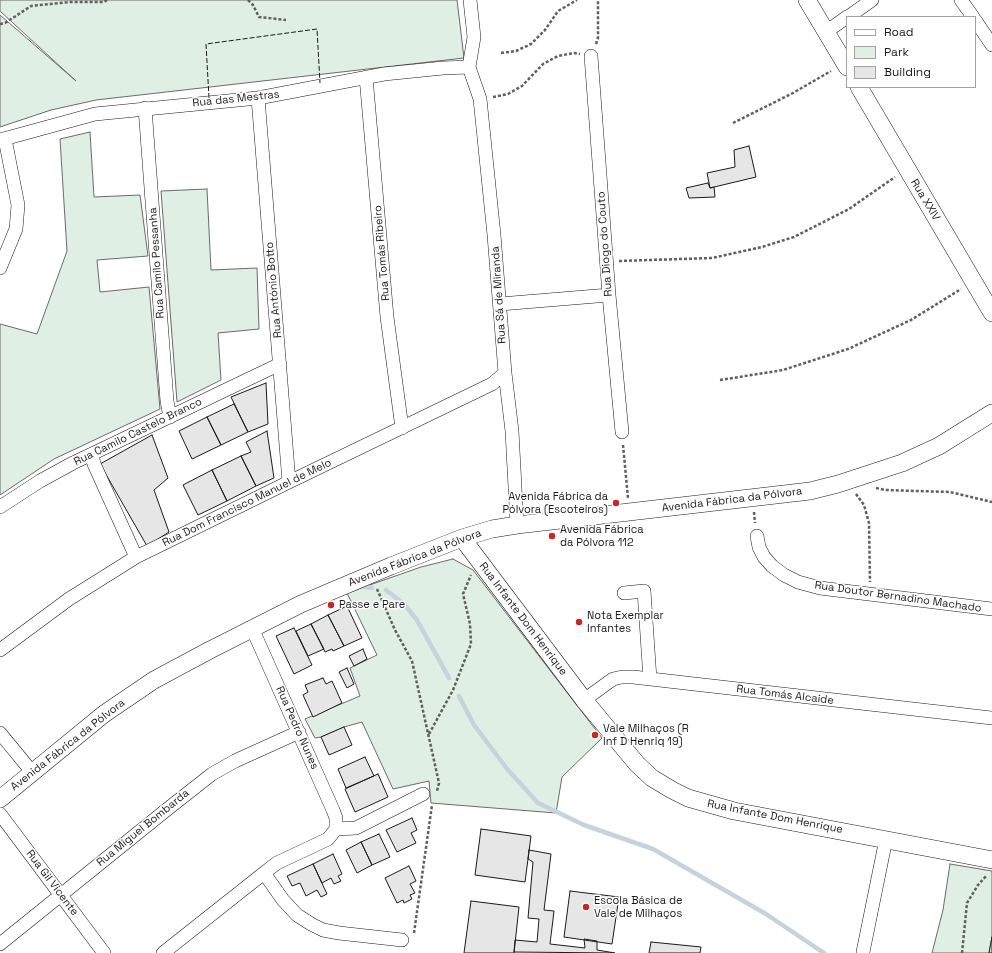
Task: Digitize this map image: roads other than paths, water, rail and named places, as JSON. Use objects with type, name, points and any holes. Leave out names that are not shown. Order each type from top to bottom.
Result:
[{"type":"street","points":[[470,0],[474,37],[470,67]]},
{"type":"street","points":[[807,0],[846,65]]},
{"type":"street","points":[[848,16],[872,0]]},
{"type":"street","points":[[961,0],[972,16]]},
{"type":"street","points":[[826,32],[846,18]]},
{"type":"street","points":[[976,21],[992,45]]},
{"type":"street","name":"Rua Diogo do Couto","points":[[591,56],[609,295],[622,432]]},
{"type":"street","name":"Rua das Mestras","points":[[3,139],[95,114],[258,98],[384,74],[435,68],[470,67]]},
{"type":"street","name":"Rua Sá de Miranda","points":[[470,67],[480,99],[500,304],[505,373],[512,430],[517,525]]},
{"type":"street","name":"Rua Tomás Ribeiro","points":[[366,77],[387,317],[402,428]]},
{"type":"street","name":"Rua XXIV","points":[[860,88],[992,313]]},
{"type":"street","name":"Rua António Botto","points":[[258,98],[289,482]]},
{"type":"street","name":"Rua Camilo Pessanha","points":[[145,108],[167,400],[170,417]]},
{"type":"street","points":[[0,268],[16,229],[18,204],[3,139]]},
{"type":"street","points":[[500,304],[609,295]]},
{"type":"street","name":"Rua Camilo Castelo Branco","points":[[0,507],[40,481],[92,454],[280,364]]},
{"type":"street","name":"Rua Dom Francisco Manuel de Melo","points":[[0,650],[69,599],[136,558],[492,384],[505,373]]},
{"type":"street","name":"Avenida Fábrica da Pólvora","points":[[0,799],[104,714],[154,680],[301,604],[371,574],[462,538],[492,529],[517,525],[752,499],[810,491],[846,482],[902,463],[939,446],[992,413]]},
{"type":"street","points":[[92,454],[94,464],[136,558]]},
{"type":"street","name":"Rua Doutor Bernadino Machado","points":[[757,536],[759,547],[772,566],[784,575],[798,582],[820,588],[992,609]]},
{"type":"street","name":"Rua Infante Dom Henrique","points":[[462,538],[584,700],[637,764],[652,778],[688,798],[734,811],[992,860]]},
{"type":"street","points":[[624,593],[644,591],[650,679]]},
{"type":"street","name":"Rua Pedro Nunes","points":[[252,628],[333,810],[336,818],[336,829]]},
{"type":"street","name":"Rua Tomás Alcaide","points":[[584,700],[613,679],[622,677],[992,718]]},
{"type":"street","name":"Rua Miguel Bombarda","points":[[0,944],[165,810],[212,774],[235,761],[299,732]]},
{"type":"street","points":[[0,733],[32,772]]},
{"type":"street","points":[[163,953],[277,863],[328,839],[336,829],[356,828],[431,796]]},
{"type":"street","name":"Rua Gil Vicente","points":[[0,814],[104,953]]},
{"type":"street","points":[[863,952],[886,839]]},
{"type":"street","points":[[264,873],[283,900],[297,915],[323,930],[339,933],[408,938]]},
{"type":"waterway","points":[[360,586],[372,588]]},
{"type":"waterway","points":[[386,590],[404,604],[417,620],[449,678]]},
{"type":"waterway","points":[[459,696],[474,725],[508,770],[538,803],[584,825],[653,849],[766,914],[824,953]]},
{"type":"place","name":"Avenida Fábrica da Pólvora (Escoteiros)","points":[[616,503]]},
{"type":"place","name":"Avenida Fábrica da Pólvora 112","points":[[552,536]]},
{"type":"place","name":"Passe e Pare","points":[[331,605]]},
{"type":"place","name":"Nota Exemplar Infantes","points":[[579,622]]},
{"type":"place","name":"Vale Milhaços (R Inf D Henriq 19)","points":[[595,735]]},
{"type":"place","name":"Escola Básica de Vale de Milhaços","points":[[586,907]]}]
